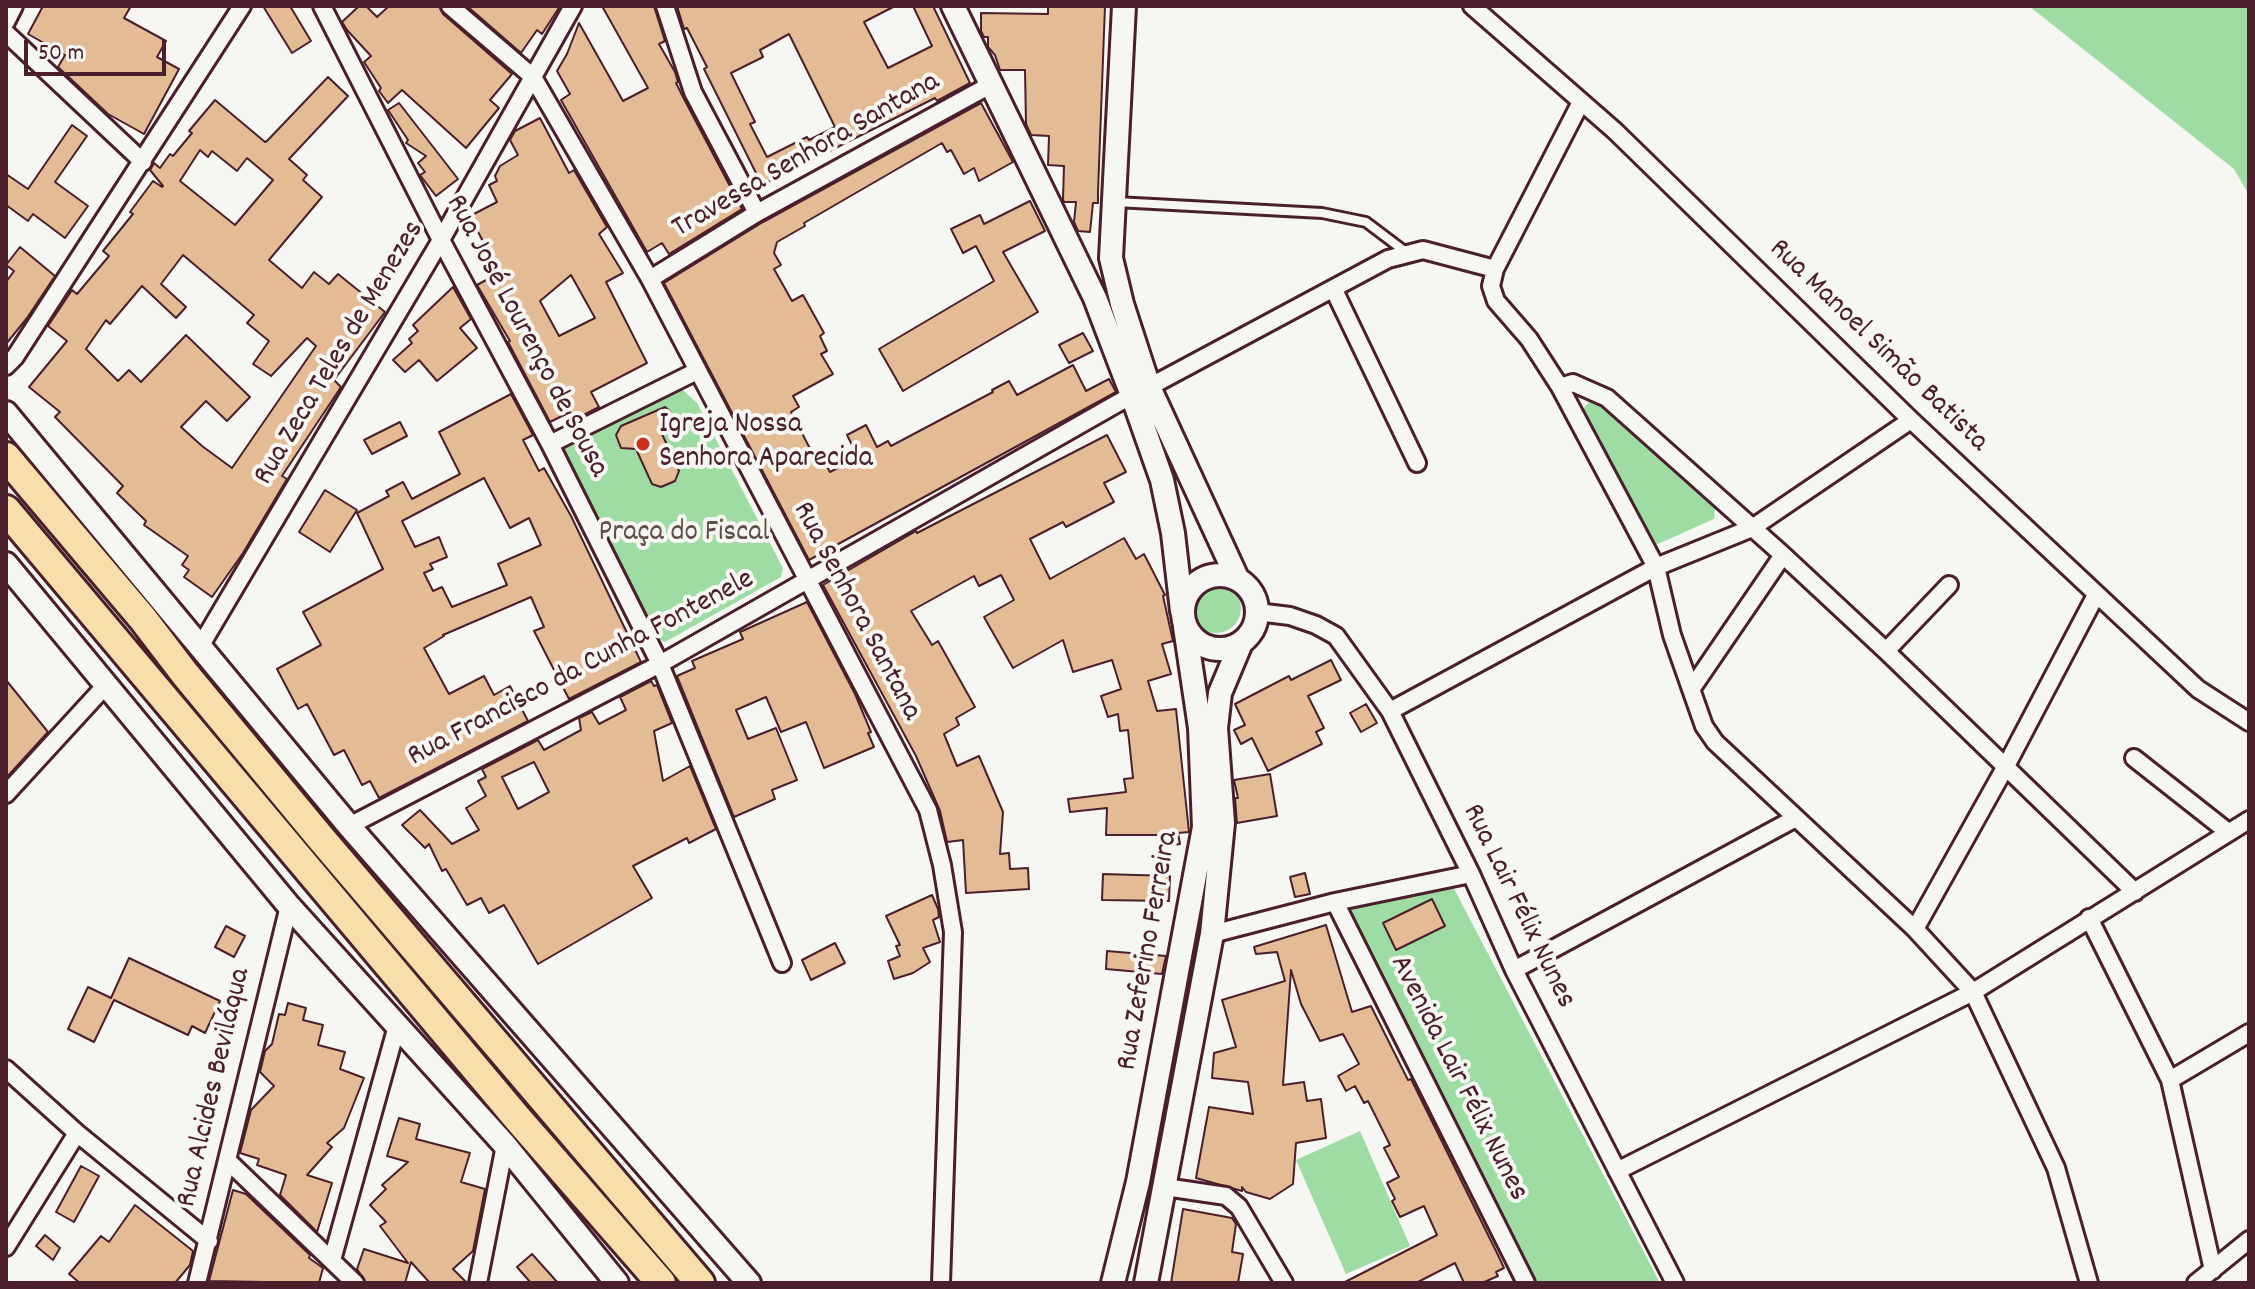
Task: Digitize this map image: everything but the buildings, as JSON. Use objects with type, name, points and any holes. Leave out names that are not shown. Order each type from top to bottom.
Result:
[{"type":"highway","points":[[6,457],[461,1006],[700,1283]]},
{"type":"highway","points":[[6,510],[518,1119],[661,1283]]},
{"type":"main road","points":[[953,6],[1074,260],[1088,264],[1111,258]]},
{"type":"main road","name":"Rua Zeferino Ferreira","points":[[1113,1283],[1138,1182],[1204,827],[1200,728],[1173,533],[1111,258],[1124,6]]},
{"type":"main road","name":"Rua Zeferino Ferreira","points":[[1074,260],[1238,580]]},
{"type":"main road","points":[[6,413],[349,826],[749,1283]]},
{"type":"main road","points":[[6,564],[289,906],[505,1145],[617,1283]]},
{"type":"main road","points":[[1214,575],[1227,576],[1238,580],[1249,590],[1257,612],[1255,625],[1241,643],[1220,650],[1209,648],[1199,644],[1184,619],[1185,598],[1192,587],[1202,580],[1214,575]]},
{"type":"main road","name":"Rua Zeferino Ferreira","points":[[1146,1283],[1212,934],[1223,823],[1216,728],[1218,704],[1223,682],[1241,643]]},
{"type":"street","points":[[6,22],[14,6]]},
{"type":"street","points":[[6,366],[15,357],[143,162],[242,6]]},
{"type":"street","name":"Rua José Lourenço de Sousa","points":[[322,6],[441,240],[550,444],[660,664],[782,963]]},
{"type":"street","name":"Rua Senhora Santana","points":[[450,6],[533,77],[650,279],[928,810],[942,865],[953,932],[941,1283]]},
{"type":"street","name":"Rua Zeca Teles de Menezes","points":[[201,645],[441,240],[573,6]]},
{"type":"street","points":[[665,6],[693,92],[757,213]]},
{"type":"street","name":"Rua Manoel Simão Batista","points":[[1472,6],[1615,131],[1911,420],[2198,689],[2249,722]]},
{"type":"street","points":[[6,33],[143,162]]},
{"type":"street","name":"Travessa Senhora Santana","points":[[650,279],[757,213],[992,84]]},
{"type":"street","points":[[1581,102],[1495,269],[1491,286],[1496,301],[1529,339],[1560,387],[1656,567],[1672,635],[1704,726],[1715,742],[1915,929],[1973,992],[2056,1168],[2089,1283]]},
{"type":"street","points":[[1408,253],[1423,250],[1495,269]]},
{"type":"street","name":"Rua Francisco da Cunha Fontenele","points":[[349,826],[660,664],[1140,391],[1388,259],[1408,253]]},
{"type":"street","points":[[1334,290],[1417,463]]},
{"type":"street","points":[[550,444],[697,371]]},
{"type":"street","points":[[1560,387],[1573,383],[1607,398],[1886,651],[2135,892]]},
{"type":"street","points":[[1390,711],[1656,567],[1752,528],[1911,420]]},
{"type":"street","points":[[1692,688],[1783,555]]},
{"type":"street","points":[[1886,651],[1949,585]]},
{"type":"street","points":[[1915,929],[2096,595]]},
{"type":"street","name":"Rua Lair Félix Nunes","points":[[1257,612],[1290,616],[1336,636],[1390,711],[1471,874],[1514,970],[1675,1283]]},
{"type":"street","points":[[6,794],[106,685]]},
{"type":"street","points":[[2134,758],[2228,832]]},
{"type":"street","points":[[1514,970],[1794,819]]},
{"type":"street","points":[[1617,1171],[1973,992],[2249,820]]},
{"type":"street","points":[[1212,934],[1335,902],[1471,874]]},
{"type":"street","name":"Avenida Lair Félix Nunes","points":[[1335,902],[1526,1283]]},
{"type":"street","name":"Rua Alcides Beviláqua","points":[[197,1283],[289,906]]},
{"type":"street","points":[[2089,918],[2170,1080],[2213,1270]]},
{"type":"street","points":[[332,1260],[397,1026]]},
{"type":"street","points":[[2170,1080],[2249,1033]]},
{"type":"street","points":[[6,1069],[77,1133],[209,1241]]},
{"type":"street","points":[[6,1247],[77,1133]]},
{"type":"street","points":[[478,1283],[505,1145]]},
{"type":"street","points":[[227,1160],[355,1283]]},
{"type":"street","points":[[1165,1187],[1226,1196],[1239,1207],[1284,1283]]},
{"type":"street","points":[[2196,1283],[2249,1240]]},
{"type":"lane","points":[[1114,202],[1322,213],[1366,222],[1408,253]]},
{"type":"green space","points":[[2029,6],[2249,6],[2249,195],[2234,169]]},
{"type":"green space","name":"Praça do Fiscal","points":[[673,390],[683,390],[697,403],[783,568],[781,577],[665,642],[648,628],[560,448]]},
{"type":"green space","points":[[1597,401],[1715,508],[1714,519],[1651,547],[1583,409],[1589,402]]},
{"type":"green space","points":[[1216,583],[1234,590],[1241,608],[1234,626],[1216,633],[1198,626],[1191,608],[1198,590]]},
{"type":"green space","points":[[1450,881],[1660,1283],[1537,1283],[1349,909]]},
{"type":"green space","points":[[1360,1131],[1410,1246],[1346,1274],[1296,1160]]},
{"type":"place","name":"Igreja Nossa Senhora Aparecida","points":[[643,444]]}]
